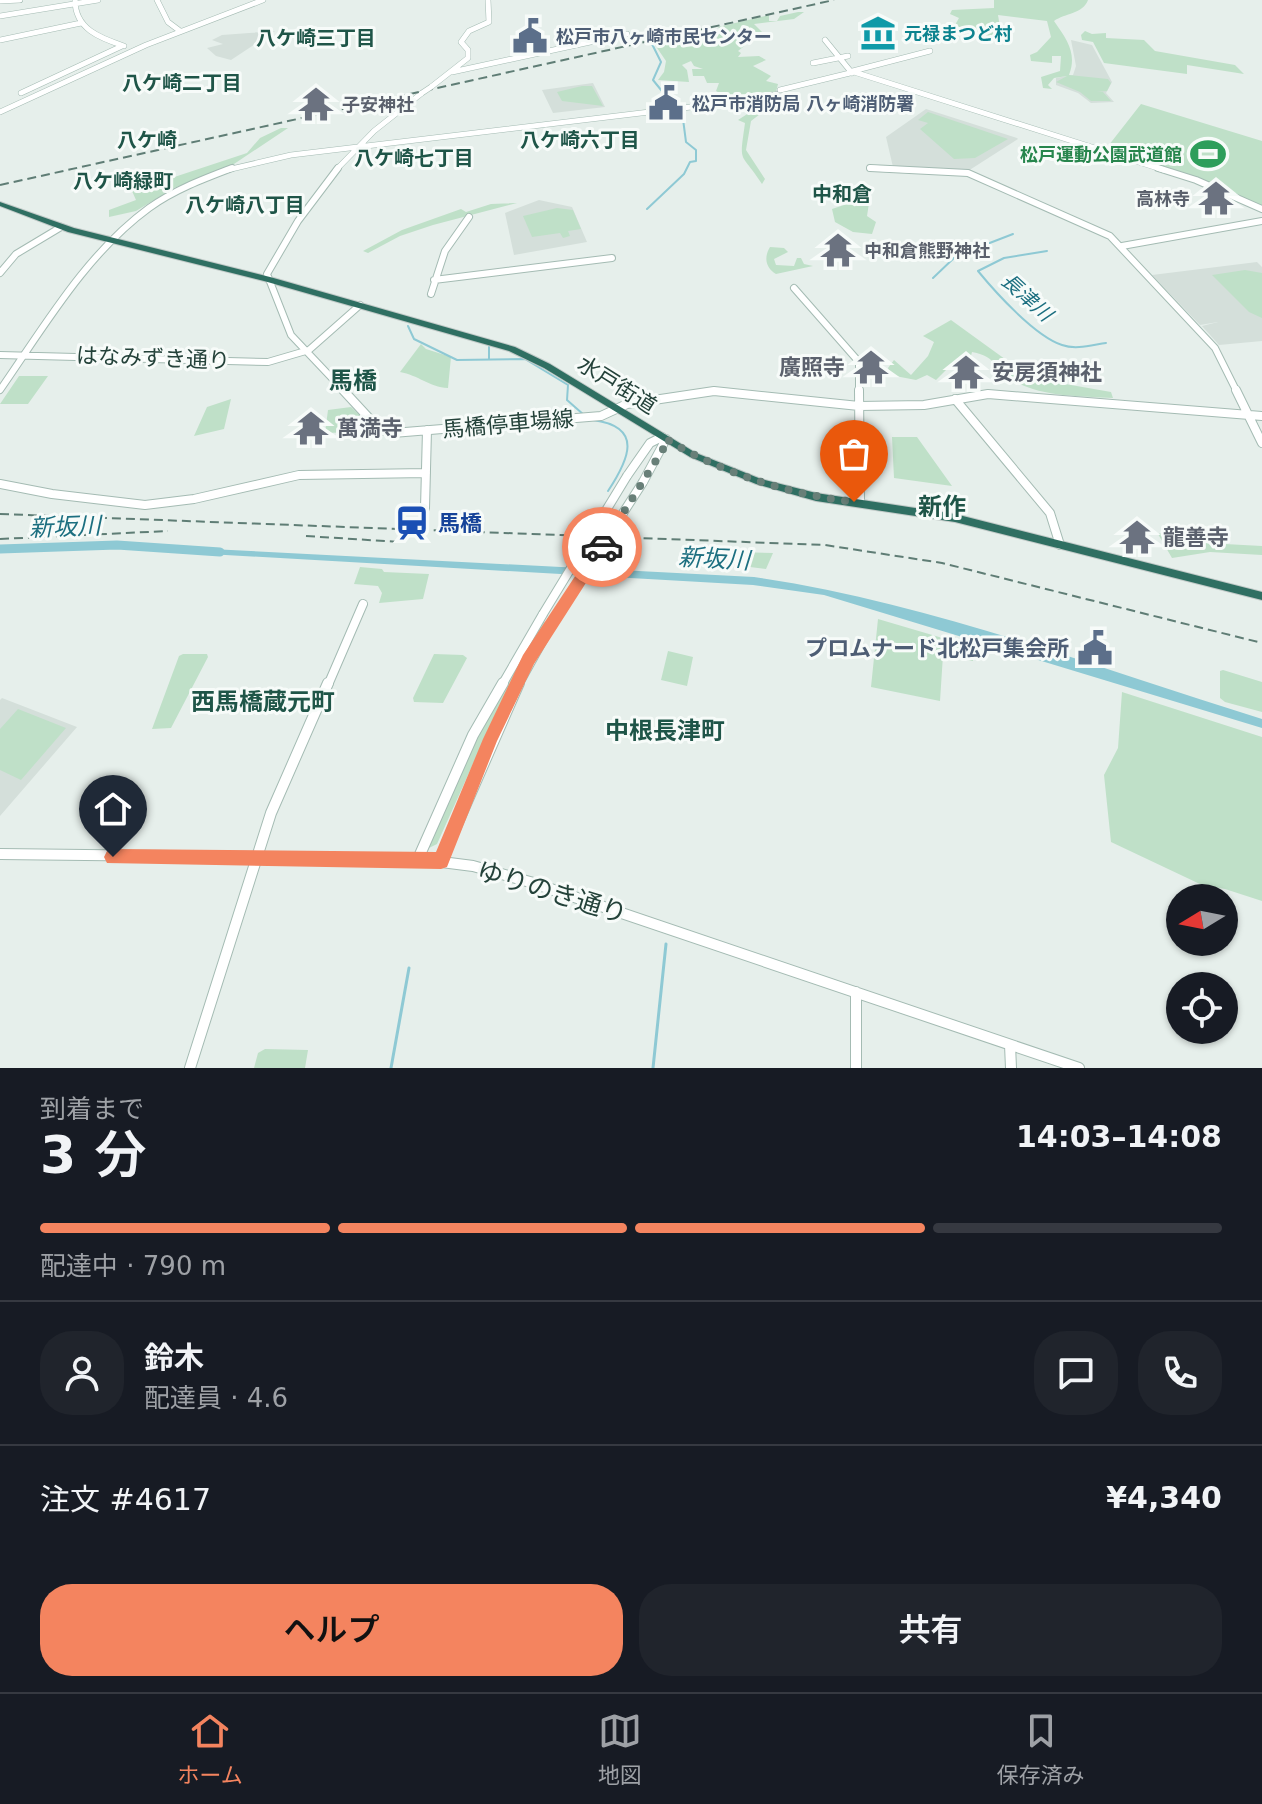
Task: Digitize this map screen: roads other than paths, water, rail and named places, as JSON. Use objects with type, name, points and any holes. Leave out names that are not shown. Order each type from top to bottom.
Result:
[{"type":"highway","name":"水戸街道","points":[[0,204],[110,241],[267,279],[520,352],[664,438],[706,461],[749,478],[796,492],[955,518],[1262,596]]},
{"type":"street","points":[[0,1],[20,0]]},
{"type":"street","points":[[0,16],[98,0]]},
{"type":"street","points":[[157,0],[168,22],[180,31]]},
{"type":"street","points":[[0,112],[198,22],[263,0]]},
{"type":"street","points":[[427,430],[389,433],[380,430],[305,351],[285,325],[267,272],[302,215],[355,147],[377,126],[468,58],[468,50],[461,42],[465,36],[489,22],[488,0]]},
{"type":"street","points":[[75,2],[81,23],[94,34],[136,50]]},
{"type":"street","points":[[0,40],[81,23]]},
{"type":"street","points":[[452,72],[627,34]]},
{"type":"street","points":[[825,40],[849,71],[1176,175],[1262,211]]},
{"type":"street","points":[[21,93],[122,46]]},
{"type":"street","points":[[781,91],[930,51]]},
{"type":"street","points":[[813,63],[848,56]]},
{"type":"street","points":[[0,390],[111,245],[110,241],[150,205],[207,176],[264,160],[355,147],[740,100]]},
{"type":"street","points":[[870,168],[970,174],[1092,226],[1122,246],[1215,348],[1262,443]]},
{"type":"street","points":[[431,294],[445,251],[469,217]]},
{"type":"street","points":[[1122,246],[1262,221]]},
{"type":"street","points":[[0,273],[16,254],[61,227]]},
{"type":"street","points":[[434,280],[612,258]]},
{"type":"street","points":[[794,288],[858,360],[860,503]]},
{"type":"street","points":[[305,351],[317,345],[360,305]]},
{"type":"street","name":"はなみずき通り","points":[[0,355],[265,362],[305,351]]},
{"type":"street","points":[[0,399],[29,355]]},
{"type":"street","name":"馬橋停車場線","points":[[425,508],[427,430],[596,416],[627,404],[707,391],[859,406],[924,405],[988,394],[1262,416]]},
{"type":"street","points":[[955,399],[1050,513],[1060,545]]},
{"type":"street","points":[[418,859],[473,735],[543,614],[627,476],[650,443],[664,438]]},
{"type":"street","points":[[441,861],[502,714],[529,660],[643,482],[664,438]]},
{"type":"street","points":[[0,484],[52,494],[145,505],[194,499],[299,475],[426,473]]},
{"type":"street","points":[[190,1068],[276,800],[363,604]]},
{"type":"street","name":"ゆりのき通り","points":[[0,854],[418,859],[492,870],[1079,1068]]},
{"type":"street","points":[[856,992],[856,1068]]},
{"type":"street","points":[[1010,1045],[1011,1068]]},
{"type":"water","points":[[211,549],[754,577],[819,588],[883,602],[1010,638],[1262,719],[1262,728],[824,595],[753,585],[208,554]]},
{"type":"waterway","points":[[651,42],[661,62],[653,80],[674,106]]},
{"type":"waterway","points":[[647,209],[684,174],[690,162],[696,161],[696,150],[686,142],[683,119],[677,118],[676,112]]},
{"type":"waterway","points":[[933,278],[956,256],[1013,234]]},
{"type":"waterway","name":"長津川","points":[[1047,251],[1004,258],[978,271],[1017,313],[1051,340],[1073,347],[1106,343]]},
{"type":"waterway","points":[[408,326],[414,339],[457,360],[525,359],[568,385],[567,400],[584,415]]},
{"type":"waterway","points":[[489,347],[489,358]]},
{"type":"waterway","name":"長津川","points":[[593,420],[620,430],[628,446],[622,467],[608,491]]},
{"type":"waterway","name":"新坂川","points":[[0,549],[117,545],[220,552]]},
{"type":"waterway","points":[[653,1068],[666,944]]},
{"type":"waterway","points":[[391,1068],[409,968]]},
{"type":"tunnel","points":[[741,101],[782,92]]},
{"type":"railway","points":[[0,185],[834,0]]},
{"type":"railway","points":[[0,514],[825,545],[942,563],[1262,643]]},
{"type":"railway","points":[[0,539],[168,531]]},
{"type":"railway","points":[[306,536],[400,542]]},
{"type":"place","name":"元禄まつど村","points":[[878,33]]},
{"type":"place","name":"松戸市八ヶ崎市民センター","points":[[530,36]]},
{"type":"place","name":"松戸市消防局 八ヶ崎消防署","points":[[666,103]]},
{"type":"place","name":"子安神社","points":[[316,104]]},
{"type":"place","name":"松戸運動公園武道館","points":[[1208,154]]},
{"type":"place","name":"高林寺","points":[[1216,198]]},
{"type":"place","name":"中和倉熊野神社","points":[[838,250]]},
{"type":"place","name":"廣照寺","points":[[871,367]]},
{"type":"place","name":"安房須神社","points":[[966,372]]},
{"type":"place","name":"萬満寺","points":[[311,428]]},
{"type":"place","name":"馬橋","points":[[412,523]]},
{"type":"place","name":"龍善寺","points":[[1137,537]]},
{"type":"place","name":"プロムナード北松戸集会所","points":[[1095,648]]},
{"type":"district","name":"八ケ崎三丁目","points":[[316,38]]},
{"type":"district","name":"八ケ崎二丁目","points":[[182,83]]},
{"type":"district","name":"八ケ崎","points":[[147,140]]},
{"type":"district","name":"八ケ崎六丁目","points":[[580,140]]},
{"type":"district","name":"八ケ崎七丁目","points":[[414,158]]},
{"type":"district","name":"八ケ崎緑町","points":[[123,181]]},
{"type":"district","name":"中和倉","points":[[842,194]]},
{"type":"district","name":"八ケ崎八丁目","points":[[245,205]]},
{"type":"district","name":"馬橋","points":[[353,381]]},
{"type":"district","name":"新作","points":[[942,507]]},
{"type":"district","name":"西馬橋蔵元町","points":[[263,702]]},
{"type":"district","name":"中根長津町","points":[[665,731]]}]
